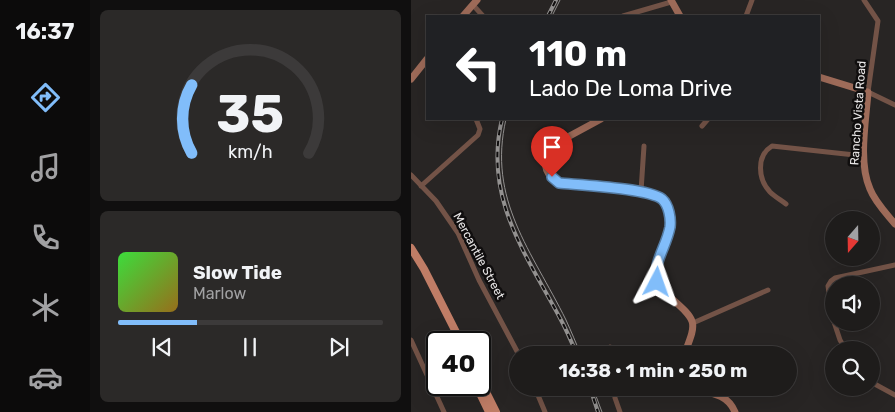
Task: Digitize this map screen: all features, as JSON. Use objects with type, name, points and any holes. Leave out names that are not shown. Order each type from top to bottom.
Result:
[{"type":"main road","points":[[411,248],[424,268],[456,331]]},
{"type":"main road","points":[[411,256],[449,331]]},
{"type":"main road","points":[[481,396],[489,412]]},
{"type":"main road","points":[[488,396],[495,412]]},
{"type":"street","points":[[746,15],[752,0]]},
{"type":"street","name":"Rancho Vista Road","points":[[864,0],[878,21],[868,92],[864,156],[866,179],[870,190],[895,224]]},
{"type":"street","points":[[626,15],[671,1],[679,15]]},
{"type":"street","points":[[464,15],[475,2],[482,15]]},
{"type":"street","points":[[411,79],[426,62]]},
{"type":"street","points":[[820,77],[868,92],[895,105]]},
{"type":"street","points":[[421,186],[478,135],[480,129],[476,120]]},
{"type":"street","points":[[599,120],[553,144],[545,158],[547,172],[559,183],[641,191],[663,199],[670,218],[667,240],[656,263],[655,274],[657,282],[683,308],[693,323],[693,336],[688,346]]},
{"type":"street","points":[[702,126],[707,120]]},
{"type":"street","points":[[641,191],[645,146]]},
{"type":"street","points":[[786,204],[770,191],[763,180],[760,168],[761,160],[767,149],[772,146],[864,156]]},
{"type":"street","name":"Mercantile Street","points":[[411,175],[439,205],[458,233],[479,280],[514,346]]},
{"type":"street","points":[[844,276],[895,265]]},
{"type":"street","points":[[693,323],[768,290]]},
{"type":"street","points":[[411,340],[444,412]]},
{"type":"street","points":[[880,387],[895,395]]},
{"type":"street","points":[[538,396],[545,412]]},
{"type":"street","points":[[615,396],[620,412]]},
{"type":"street","points":[[720,396],[729,402],[735,412]]},
{"type":"tram line","points":[[552,15],[560,0]]},
{"type":"tram line","points":[[506,120],[502,148],[503,175],[508,200],[516,224],[566,320],[577,346]]},
{"type":"tram line","points":[[596,396],[602,412]]},
{"type":"railway","points":[[548,15],[556,0]]},
{"type":"railway","points":[[502,120],[498,148],[498,174],[503,200],[522,248],[573,346]]},
{"type":"railway","points":[[593,396],[598,412]]},
{"type":"route","points":[[552,177],[559,183],[645,192],[663,199],[669,211],[670,225],[667,240],[656,263],[655,274],[657,282]]}]
